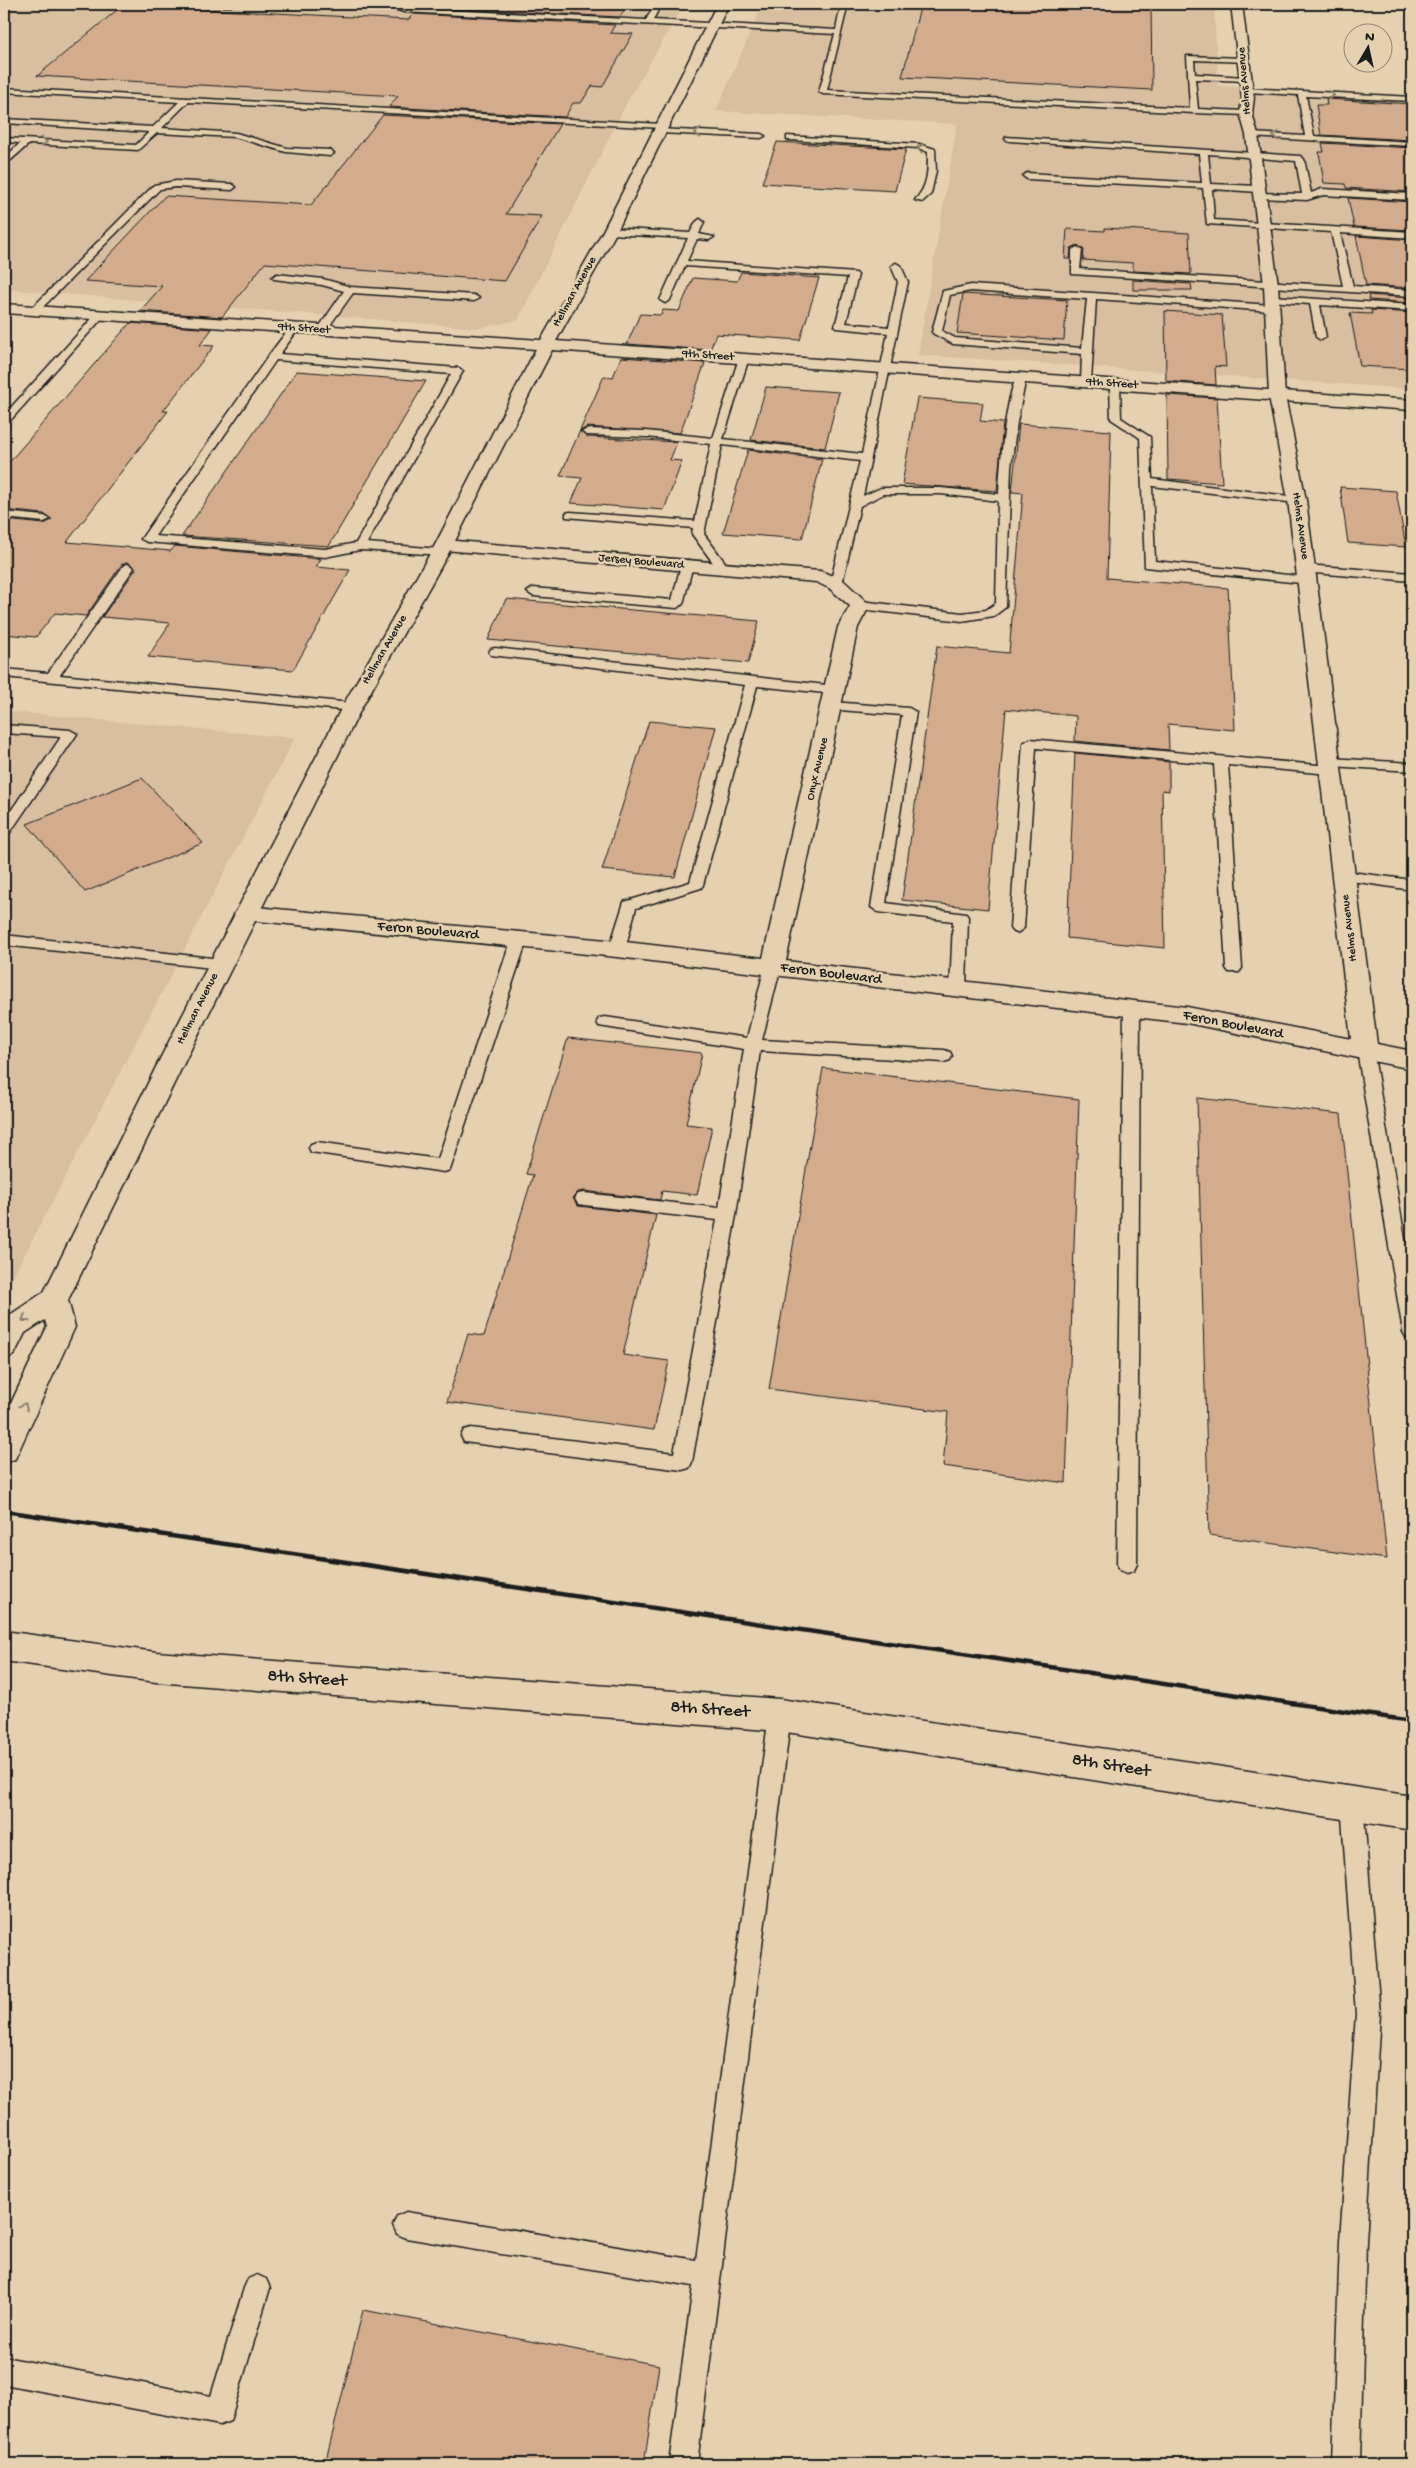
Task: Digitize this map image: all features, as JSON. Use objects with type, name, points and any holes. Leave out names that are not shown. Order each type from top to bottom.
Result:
[{"type":"street","name":"Hellman Avenue","points":[[54,1300],[246,914],[352,707],[442,549],[547,344],[610,231],[723,4]]},
{"type":"street","name":"Helms Avenue","points":[[1236,4],[1246,85],[1246,113],[1255,156],[1272,297],[1277,396],[1297,500],[1365,1050]]},
{"type":"street","name":"9th Street","points":[[4,308],[1412,405]]},
{"type":"street","name":"Jersey Boulevard","points":[[442,549],[723,568],[820,577],[836,584]]},
{"type":"street","points":[[836,584],[860,605]]},
{"type":"street","name":"Onyx Avenue","points":[[773,966],[834,698],[848,627],[860,605]]},
{"type":"street","name":"Feron Boulevard","points":[[246,914],[616,949],[1186,1015],[1412,1060]]},
{"type":"street","points":[[4,1347],[15,1325],[54,1300],[61,1327],[4,1450]]},
{"type":"street","name":"8th Street","points":[[4,1646],[156,1667],[780,1715],[1412,1813]]},
{"type":"lane","points":[[186,4],[231,4]]},
{"type":"lane","points":[[304,4],[343,6],[353,4]]},
{"type":"lane","points":[[400,4],[397,7],[404,10],[839,32]]},
{"type":"lane","points":[[649,22],[658,4]]},
{"type":"lane","points":[[845,4],[823,92],[1246,113]]},
{"type":"lane","points":[[1194,111],[1190,58],[1243,60]]},
{"type":"lane","points":[[1191,76],[1302,94],[1412,99]]},
{"type":"lane","points":[[4,90],[661,128],[761,136]]},
{"type":"lane","points":[[1302,94],[1310,138]]},
{"type":"lane","points":[[4,140],[138,148],[186,100]]},
{"type":"lane","points":[[4,121],[236,135],[286,150],[330,153]]},
{"type":"lane","points":[[1252,135],[1412,144]]},
{"type":"lane","points":[[790,138],[920,146],[932,151],[932,171],[927,194],[919,200]]},
{"type":"lane","points":[[1009,138],[1300,159],[1307,197]]},
{"type":"lane","points":[[4,163],[27,141]]},
{"type":"lane","points":[[1203,151],[1210,222],[1412,235]]},
{"type":"lane","points":[[1027,176],[1207,186],[1307,197],[1322,192],[1412,197]]},
{"type":"lane","points":[[35,310],[157,187],[176,184],[232,187]]},
{"type":"lane","points":[[666,300],[700,222]]},
{"type":"lane","points":[[1335,230],[1348,290]]},
{"type":"lane","points":[[610,231],[709,237]]},
{"type":"lane","points":[[1077,250],[1074,272],[1272,297],[1412,308]]},
{"type":"lane","points":[[682,263],[853,275],[840,326],[892,330]]},
{"type":"lane","points":[[836,584],[866,458],[902,282],[896,266]]},
{"type":"lane","points":[[277,278],[323,282],[350,290],[474,298]]},
{"type":"lane","points":[[1087,350],[953,341],[937,332],[946,293],[972,288],[1092,296],[1272,297],[1348,290],[1412,294]]},
{"type":"lane","points":[[322,330],[350,290]]},
{"type":"lane","points":[[1086,382],[1092,296]]},
{"type":"lane","points":[[1314,301],[1321,338]]},
{"type":"lane","points":[[4,420],[100,315]]},
{"type":"lane","points":[[294,328],[147,540],[325,553],[360,546],[442,549]]},
{"type":"lane","points":[[273,357],[458,371],[360,546]]},
{"type":"lane","points":[[723,568],[698,534],[717,442],[744,358]]},
{"type":"lane","points":[[860,605],[962,617],[990,613],[1002,604],[1005,461],[1011,417],[1021,378]]},
{"type":"lane","points":[[1115,384],[1116,419],[1145,437],[1149,564],[1306,575],[1412,577]]},
{"type":"lane","points":[[587,432],[646,434],[866,458]]},
{"type":"lane","points":[[1146,482],[1221,489],[1247,496],[1297,500]]},
{"type":"lane","points":[[854,504],[881,491],[942,491],[1004,498]]},
{"type":"lane","points":[[4,515],[44,519]]},
{"type":"lane","points":[[570,515],[700,525]]},
{"type":"lane","points":[[532,592],[676,604],[687,565]]},
{"type":"lane","points":[[51,678],[128,568]]},
{"type":"lane","points":[[495,652],[752,682],[909,712],[878,907],[961,917],[958,990]]},
{"type":"lane","points":[[4,673],[352,707]]},
{"type":"lane","points":[[616,949],[629,905],[696,885],[752,682]]},
{"type":"lane","points":[[4,729],[70,734],[4,831]]},
{"type":"lane","points":[[1016,928],[1030,743],[1222,760],[1330,766],[1412,767]]},
{"type":"lane","points":[[1222,760],[1234,968]]},
{"type":"lane","points":[[1343,876],[1412,885]]},
{"type":"lane","points":[[4,940],[221,964]]},
{"type":"lane","points":[[317,1148],[444,1166],[518,940]]},
{"type":"lane","points":[[471,1436],[682,1462],[727,1215],[753,1044],[773,966]]},
{"type":"lane","points":[[1127,1564],[1132,1009]]},
{"type":"lane","points":[[605,1022],[753,1044],[944,1056]]},
{"type":"lane","points":[[1365,1050],[1412,1332]]},
{"type":"lane","points":[[584,1200],[727,1215]]},
{"type":"lane","points":[[683,2464],[780,1715]]},
{"type":"lane","points":[[1346,2464],[1354,2242],[1368,2014],[1352,1803]]},
{"type":"lane","points":[[406,2225],[707,2274]]},
{"type":"lane","points":[[4,2371],[220,2411],[257,2288]]},
{"type":"shaded area","points":[[4,4],[684,4],[626,104],[518,320],[479,328],[4,289]]},
{"type":"shaded area","points":[[763,4],[1214,4],[1218,86],[1412,95],[1412,389],[918,355],[957,124],[716,111]]},
{"type":"shaded area","points":[[4,711],[295,738],[4,1294]]},
{"type":"building","points":[[422,4],[628,4],[620,17],[419,7]]},
{"type":"building","points":[[921,4],[1055,4],[1116,7],[1116,4],[1151,4],[1152,90],[902,77]]},
{"type":"building","points":[[123,5],[408,20],[413,14],[615,25],[610,33],[633,34],[602,87],[592,86],[581,103],[573,103],[565,117],[389,107],[398,96],[37,76]]},
{"type":"building","points":[[1326,99],[1412,104],[1412,140],[1321,135],[1316,105],[1327,105]]},
{"type":"building","points":[[383,115],[560,124],[506,214],[542,216],[505,281],[265,263],[222,317],[140,311],[162,286],[85,281],[165,196],[311,205]]},
{"type":"building","points":[[777,142],[906,149],[895,191],[762,183]]},
{"type":"building","points":[[1322,143],[1412,148],[1412,192],[1346,188],[1345,184],[1324,183],[1319,152],[1324,152]]},
{"type":"building","points":[[1348,198],[1412,202],[1412,230],[1354,227]]},
{"type":"building","points":[[1105,228],[1189,233],[1191,274],[1133,271],[1133,263],[1083,260],[1084,250],[1078,245],[1071,248],[1070,259],[1065,259],[1067,229],[1105,231]]},
{"type":"building","points":[[1356,236],[1412,240],[1412,288],[1366,285]]},
{"type":"building","points":[[741,272],[819,278],[800,340],[716,334],[710,350],[627,344],[640,314],[661,315],[663,310],[679,311],[693,278],[737,281]]},
{"type":"building","points":[[1133,280],[1191,284],[1192,290],[1133,290]]},
{"type":"building","points":[[963,294],[1067,300],[1064,340],[957,333]]},
{"type":"building","points":[[1368,295],[1412,298],[1412,303],[1369,300]]},
{"type":"building","points":[[1371,310],[1412,313],[1412,369],[1360,366],[1350,313],[1372,314]]},
{"type":"building","points":[[1165,311],[1222,315],[1226,367],[1215,366],[1216,385],[1166,381]]},
{"type":"building","points":[[130,323],[212,329],[200,345],[214,346],[163,411],[168,411],[67,542],[171,551],[175,546],[321,559],[316,567],[350,570],[293,670],[148,657],[170,623],[102,617],[136,569],[128,562],[122,564],[86,616],[55,613],[36,637],[4,634],[4,520],[44,524],[52,520],[44,514],[4,510],[4,468]]},
{"type":"building","points":[[621,357],[705,363],[680,433],[587,427],[580,431],[587,437],[677,442],[670,460],[682,461],[664,510],[571,503],[582,478],[560,476],[604,376],[613,377]]},
{"type":"building","points":[[297,371],[426,381],[329,546],[182,536]]},
{"type":"building","points":[[766,387],[839,392],[825,448],[751,440]]},
{"type":"building","points":[[1167,395],[1217,398],[1222,483],[1168,479]]},
{"type":"building","points":[[917,398],[983,403],[980,421],[1003,423],[997,491],[902,484]]},
{"type":"building","points":[[1019,424],[1111,431],[1107,578],[1228,588],[1235,730],[1168,724],[1169,750],[1075,741],[1076,716],[1006,709],[988,909],[902,900],[937,646],[1009,653],[1023,493],[1012,492]]},
{"type":"building","points":[[748,450],[822,459],[802,539],[723,533]]},
{"type":"building","points":[[1340,487],[1396,491],[1406,547],[1348,543]]},
{"type":"building","points":[[506,599],[759,621],[748,663],[488,640]]},
{"type":"building","points":[[649,721],[716,727],[675,877],[602,870]]},
{"type":"building","points":[[1075,753],[1169,762],[1169,791],[1162,790],[1165,948],[1067,938]]},
{"type":"building","points":[[142,778],[203,843],[85,892],[27,824]]},
{"type":"building","points":[[568,1038],[702,1053],[686,1124],[712,1127],[697,1195],[662,1191],[660,1200],[584,1191],[578,1192],[573,1198],[578,1206],[656,1215],[623,1355],[669,1361],[654,1430],[447,1402],[468,1334],[484,1336],[533,1175],[526,1174]]},
{"type":"building","points":[[823,1068],[1079,1099],[1066,1483],[943,1466],[948,1412],[769,1389]]},
{"type":"building","points":[[1197,1098],[1341,1114],[1387,1559],[1209,1535]]},
{"type":"building","points":[[363,2310],[659,2365],[644,2464],[325,2464]]},
{"type":"railway","points":[[4,1511],[1412,1721]]}]
